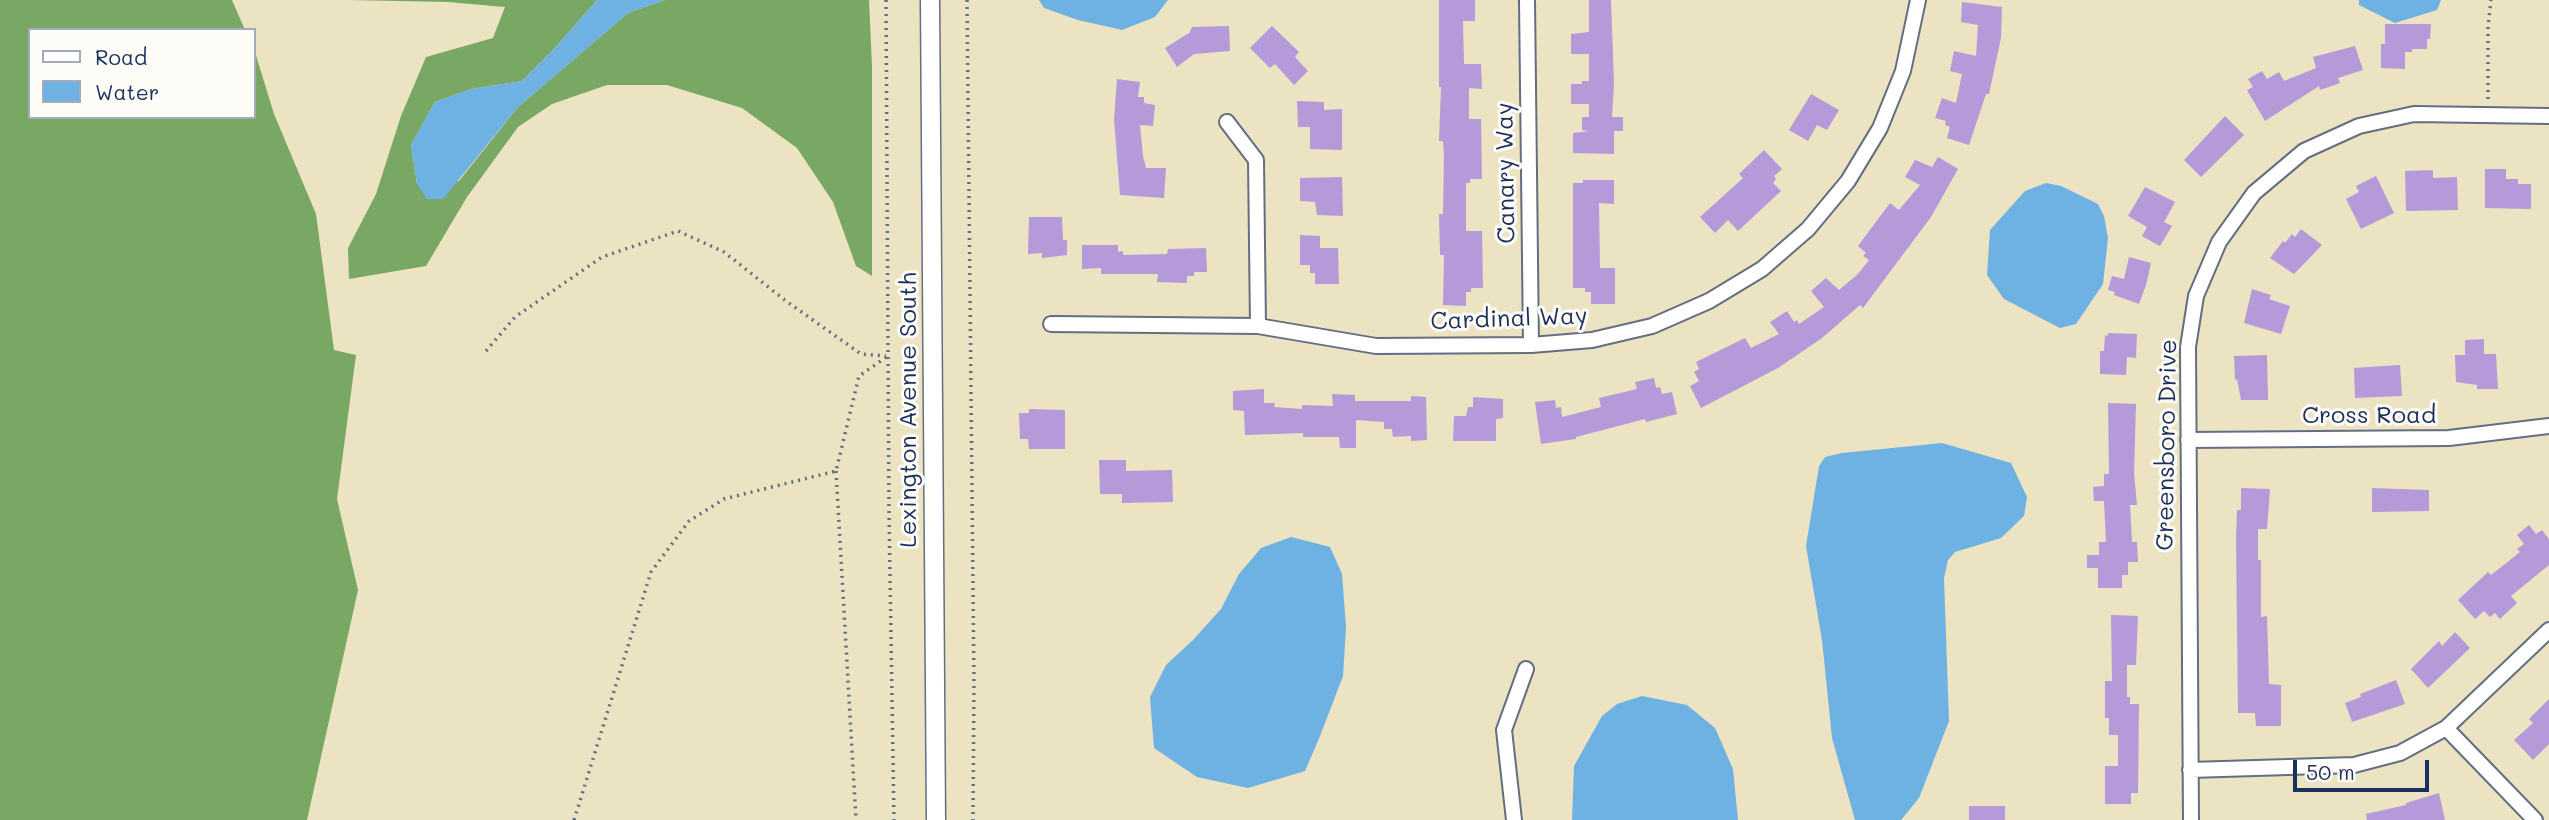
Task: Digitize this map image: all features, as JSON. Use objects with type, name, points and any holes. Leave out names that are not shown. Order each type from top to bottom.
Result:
[{"type":"street","name":"Lexington Avenue South","points":[[930,0],[936,820]]},
{"type":"street","name":"Canary Way","points":[[1527,0],[1531,345]]},
{"type":"street","name":"Cardinal Way","points":[[1051,324],[1258,326],[1376,346],[1531,345],[1592,340],[1652,326],[1709,301],[1762,268],[1808,229],[1848,181],[1880,128],[1903,71],[1918,0]]},
{"type":"street","name":"Greensboro Drive","points":[[2190,820],[2188,347],[2196,296],[2219,242],[2254,193],[2304,151],[2359,125],[2414,114],[2549,116]]},
{"type":"street","points":[[1227,122],[1256,160],[1258,326]]},
{"type":"street","name":"Cross Road","points":[[2188,440],[2449,438],[2549,426]]},
{"type":"street","points":[[2190,769],[2354,765],[2400,752],[2446,728],[2549,631]]},
{"type":"street","points":[[1514,820],[1504,730],[1526,669]]},
{"type":"street","points":[[2446,728],[2535,820]]},
{"type":"path","points":[[886,0],[894,820]]},
{"type":"path","points":[[967,0],[973,820]]},
{"type":"path","points":[[2489,116],[2488,27],[2491,0]]},
{"type":"path","points":[[486,351],[514,317],[602,257],[678,232],[724,252],[786,301],[861,354],[888,356]]},
{"type":"path","points":[[856,820],[836,471],[859,376],[888,356]]},
{"type":"path","points":[[574,820],[651,572],[689,522],[724,499],[836,471]]},
{"type":"green space","points":[[0,0],[232,0],[244,28],[28,28],[28,119],[256,119],[256,56],[274,114],[316,214],[334,350],[356,355],[337,499],[358,590],[307,820],[0,820]]},
{"type":"green space","points":[[349,0],[597,0],[522,81],[471,89],[435,102],[411,145],[417,184],[459,181],[518,107],[628,13],[665,0],[869,0],[872,67],[872,276],[856,266],[833,202],[797,148],[742,108],[667,85],[607,85],[552,104],[518,127],[467,197],[426,266],[349,279],[348,248],[376,194],[401,116],[426,57],[493,38],[505,7],[448,2]]},
{"type":"water","points":[[597,0],[665,0],[628,13],[518,107],[443,199],[427,199],[417,184],[411,145],[435,102],[471,89],[522,81]]},
{"type":"water","points":[[1039,0],[1168,0],[1155,17],[1122,30],[1078,20],[1044,8]]},
{"type":"water","points":[[2359,0],[2441,0],[2437,10],[2395,23],[2359,5]]},
{"type":"water","points":[[2046,183],[2061,186],[2098,204],[2104,216],[2108,238],[2103,284],[2076,324],[2060,328],[2004,299],[1987,275],[1990,230],[2025,191]]},
{"type":"water","points":[[1942,443],[2011,463],[2027,497],[2024,516],[2001,538],[1955,552],[1948,560],[1944,578],[1949,721],[1919,798],[1901,820],[1855,820],[1832,738],[1822,640],[1806,546],[1819,466],[1825,457],[1842,453]]},
{"type":"water","points":[[1291,537],[1330,547],[1342,574],[1346,627],[1343,676],[1320,736],[1305,771],[1248,788],[1197,777],[1154,748],[1150,697],[1166,665],[1221,609],[1239,574],[1261,548]]},
{"type":"water","points":[[1642,696],[1687,705],[1715,728],[1733,769],[1738,820],[1572,820],[1574,766],[1602,716],[1617,704]]},
{"type":"building","points":[[1439,0],[1475,0],[1475,21],[1463,21],[1464,64],[1481,64],[1482,89],[1469,88],[1469,119],[1481,119],[1482,179],[1470,179],[1470,183],[1466,183],[1466,231],[1482,231],[1483,288],[1471,288],[1471,292],[1466,292],[1466,306],[1443,305],[1444,255],[1440,255],[1439,214],[1443,214],[1444,154],[1443,141],[1439,141]]},
{"type":"building","points":[[1589,0],[1611,0],[1614,84],[1612,117],[1623,117],[1623,131],[1614,131],[1614,154],[1573,153],[1573,133],[1589,131],[1582,130],[1582,117],[1589,117],[1589,104],[1571,104],[1571,84],[1589,81],[1589,54],[1571,54],[1571,34],[1589,32]]},
{"type":"building","points":[[1962,2],[2002,7],[2001,38],[1989,94],[1986,94],[1969,145],[1947,138],[1950,127],[1945,125],[1946,121],[1935,118],[1942,98],[1956,103],[1962,74],[1950,71],[1954,51],[1976,56],[1978,25],[1961,22]]},
{"type":"building","points":[[2385,24],[2431,24],[2427,49],[2405,52],[2405,69],[2381,68],[2381,44],[2385,44]]},
{"type":"building","points":[[1229,26],[1230,51],[1194,54],[1177,67],[1165,48],[1189,33],[1192,27]]},
{"type":"building","points":[[1272,26],[1299,52],[1295,57],[1308,71],[1294,85],[1275,64],[1270,68],[1250,48]]},
{"type":"building","points":[[2355,46],[2363,70],[2338,78],[2340,83],[2320,90],[2319,86],[2265,121],[2247,90],[2253,87],[2248,79],[2262,71],[2267,79],[2279,72],[2284,81],[2316,68],[2313,57]]},
{"type":"building","points":[[1117,79],[1140,82],[1138,97],[1144,97],[1144,103],[1155,105],[1153,126],[1140,125],[1143,156],[1146,168],[1166,168],[1164,198],[1120,195],[1114,119]]},
{"type":"building","points":[[1811,94],[1839,110],[1827,130],[1817,125],[1808,141],[1789,130]]},
{"type":"building","points":[[1297,101],[1324,102],[1324,110],[1342,109],[1342,150],[1310,149],[1310,127],[1298,127]]},
{"type":"building","points":[[2225,116],[2244,135],[2201,177],[2184,160]]},
{"type":"building","points":[[1764,150],[1782,169],[1774,176],[1776,179],[1773,183],[1781,191],[1738,231],[1728,220],[1715,233],[1700,217],[1743,178],[1739,174]]},
{"type":"building","points":[[1938,157],[1958,169],[1931,217],[1863,308],[1860,305],[1822,338],[1778,368],[1701,408],[1690,386],[1699,381],[1694,372],[1699,369],[1696,362],[1745,338],[1751,348],[1779,334],[1770,322],[1787,311],[1794,322],[1797,320],[1799,324],[1824,307],[1811,291],[1826,278],[1839,290],[1858,274],[1869,260],[1863,256],[1866,253],[1858,246],[1890,203],[1899,210],[1920,185],[1905,177],[1915,160],[1932,167]]},
{"type":"building","points":[[2485,169],[2506,169],[2506,179],[2518,179],[2518,184],[2531,184],[2531,209],[2485,208]]},
{"type":"building","points":[[2433,170],[2433,178],[2457,177],[2458,210],[2406,211],[2405,171]]},
{"type":"building","points":[[2376,176],[2394,213],[2361,229],[2346,199],[2359,192],[2356,186]]},
{"type":"building","points":[[1342,177],[1343,216],[1317,215],[1315,202],[1300,201],[1300,178]]},
{"type":"building","points":[[1583,180],[1614,180],[1614,204],[1599,203],[1600,268],[1615,268],[1615,304],[1591,304],[1591,292],[1585,292],[1585,288],[1573,288],[1573,183],[1583,183]]},
{"type":"building","points":[[2145,187],[2175,202],[2164,222],[2172,226],[2160,246],[2142,236],[2147,227],[2128,216]]},
{"type":"building","points":[[1029,217],[1062,217],[1067,255],[1042,258],[1042,253],[1028,254]]},
{"type":"building","points":[[2301,229],[2322,245],[2294,274],[2270,258],[2283,241],[2285,243],[2292,234],[2295,237]]},
{"type":"building","points":[[1300,235],[1320,236],[1320,248],[1338,248],[1339,284],[1315,284],[1315,273],[1310,273],[1310,265],[1300,265]]},
{"type":"building","points":[[1082,245],[1118,245],[1118,252],[1123,251],[1123,255],[1167,254],[1168,249],[1206,248],[1207,272],[1194,272],[1194,276],[1187,276],[1187,283],[1157,282],[1158,274],[1101,274],[1101,268],[1082,269]]},
{"type":"building","points":[[2129,257],[2151,263],[2139,304],[2108,290],[2112,276],[2124,279]]},
{"type":"building","points":[[2252,289],[2271,295],[2269,299],[2290,306],[2281,334],[2244,323]]},
{"type":"building","points":[[2108,333],[2137,334],[2136,358],[2127,357],[2126,375],[2100,374],[2100,351],[2104,351],[2105,335],[2108,336]]},
{"type":"building","points":[[2484,339],[2484,354],[2496,354],[2498,389],[2477,389],[2477,385],[2456,382],[2455,355],[2465,355],[2465,340]]},
{"type":"building","points":[[2267,355],[2268,400],[2241,400],[2237,379],[2235,380],[2234,356]]},
{"type":"building","points":[[2400,365],[2402,396],[2355,398],[2354,368]]},
{"type":"building","points":[[1654,378],[1656,388],[1660,387],[1662,394],[1672,392],[1677,414],[1646,422],[1645,419],[1576,439],[1541,444],[1535,402],[1555,400],[1556,408],[1561,407],[1562,417],[1601,407],[1599,398],[1637,389],[1635,382]]},
{"type":"building","points":[[1264,389],[1264,403],[1275,403],[1274,407],[1302,409],[1302,405],[1333,406],[1332,394],[1355,395],[1355,401],[1411,401],[1411,396],[1426,397],[1427,440],[1411,441],[1411,436],[1393,437],[1392,429],[1384,429],[1384,422],[1356,420],[1356,448],[1340,448],[1339,437],[1303,437],[1303,433],[1245,435],[1244,411],[1233,410],[1233,391]]},
{"type":"building","points":[[1473,397],[1503,399],[1503,418],[1496,419],[1496,441],[1453,441],[1454,416],[1466,416],[1468,407],[1473,407]]},
{"type":"building","points":[[2108,403],[2136,404],[2134,473],[2137,505],[2130,505],[2132,542],[2137,542],[2138,562],[2128,562],[2128,575],[2122,575],[2122,588],[2098,588],[2098,568],[2087,568],[2087,555],[2099,555],[2099,542],[2106,542],[2104,501],[2094,501],[2093,487],[2104,486],[2104,474],[2109,474]]},
{"type":"building","points":[[1029,409],[1065,410],[1065,449],[1029,449],[1028,439],[1020,439],[1019,413],[1029,413]]},
{"type":"building","points":[[1099,460],[1126,460],[1126,471],[1172,470],[1173,502],[1122,503],[1122,494],[1100,494]]},
{"type":"building","points":[[2241,488],[2270,489],[2267,529],[2258,529],[2258,560],[2261,560],[2261,617],[2267,616],[2269,684],[2281,685],[2281,726],[2256,726],[2255,713],[2238,713],[2236,540],[2237,510],[2241,510]]},
{"type":"building","points":[[2372,488],[2429,490],[2429,511],[2372,512]]},
{"type":"building","points":[[2529,525],[2536,534],[2542,530],[2549,539],[2549,565],[2511,596],[2517,603],[2500,619],[2495,613],[2490,617],[2484,611],[2475,619],[2458,600],[2488,572],[2491,575],[2520,552],[2517,549],[2524,544],[2517,535]]},
{"type":"building","points":[[2111,615],[2138,616],[2136,665],[2127,665],[2127,697],[2130,697],[2130,704],[2139,704],[2138,793],[2131,793],[2131,804],[2105,804],[2105,766],[2118,766],[2118,735],[2109,735],[2109,718],[2105,718],[2105,681],[2112,681]]},
{"type":"building","points":[[2455,632],[2470,648],[2428,688],[2411,669],[2439,641],[2442,646]]},
{"type":"building","points":[[2396,680],[2405,704],[2352,722],[2345,703]]},
{"type":"building","points":[[2549,699],[2549,744],[2533,760],[2514,740],[2533,723],[2529,719]]},
{"type":"building","points":[[2439,793],[2445,820],[2367,820],[2366,814],[2406,805]]},
{"type":"building","points":[[1969,806],[2005,806],[2005,820],[1969,820]]}]
